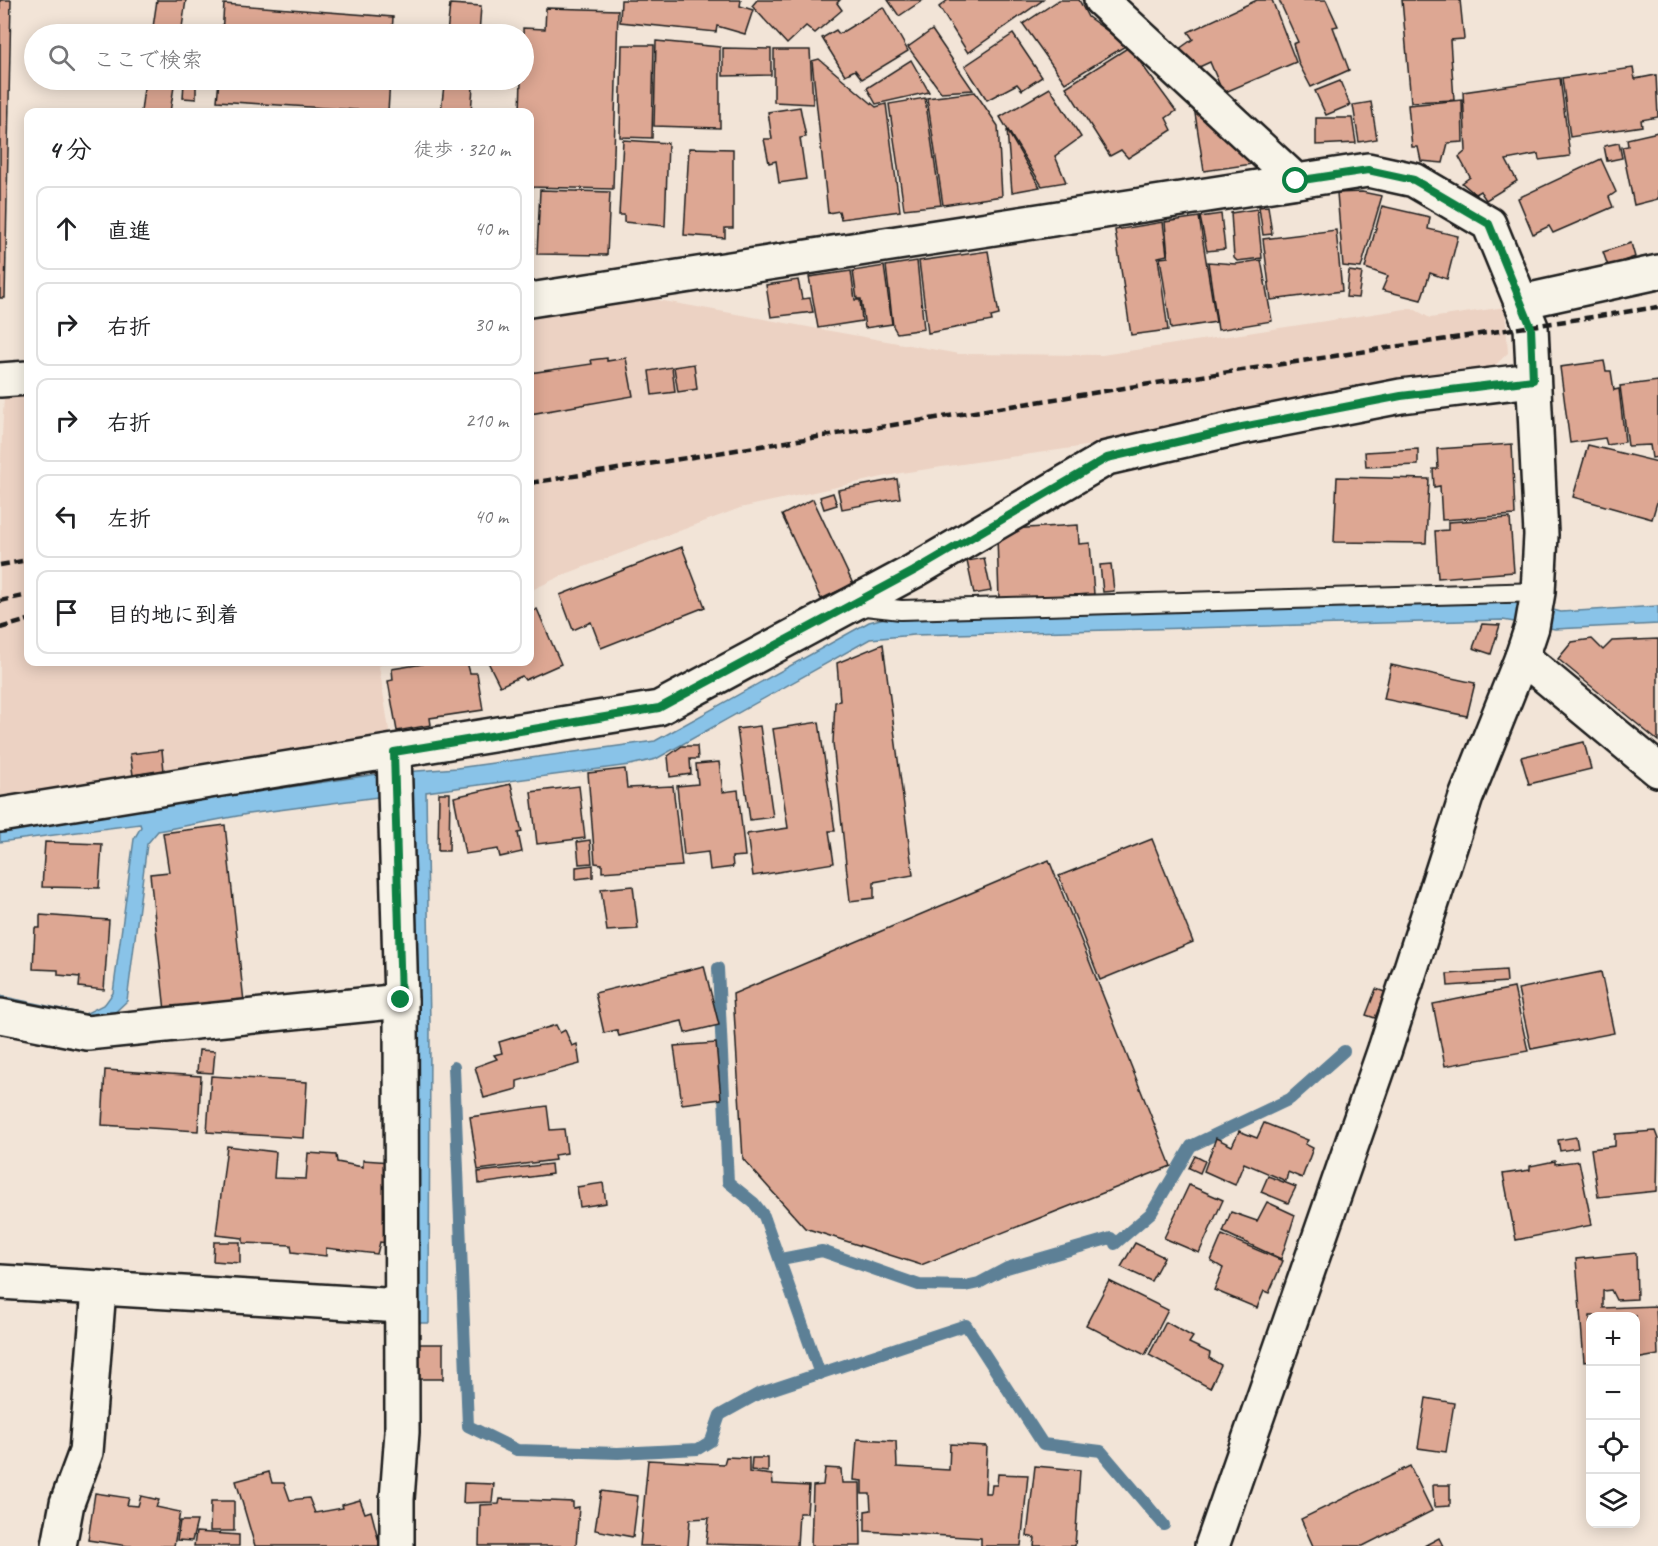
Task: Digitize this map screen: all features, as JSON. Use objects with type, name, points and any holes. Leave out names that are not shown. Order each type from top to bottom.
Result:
[{"type":"street","points":[[1101,0],[1296,181]]},
{"type":"street","points":[[534,299],[1368,170],[1414,180],[1489,224],[1531,327],[1541,535],[1538,592],[1532,627],[1466,797],[1385,1049],[1212,1546]]},
{"type":"street","points":[[1521,302],[1658,272]]},
{"type":"street","points":[[0,380],[24,378]]},
{"type":"street","points":[[0,815],[659,708],[853,604],[1107,458],[1242,427],[1401,396],[1533,380]]},
{"type":"street","points":[[1522,657],[1658,770]]},
{"type":"street","points":[[394,752],[401,1000],[402,1432],[397,1499],[397,1546]]},
{"type":"street","points":[[0,1016],[87,1033],[401,1000]]},
{"type":"street","points":[[0,1282],[401,1306]]},
{"type":"street","points":[[59,1546],[67,1503],[86,1452],[99,1289]]},
{"type":"lane","points":[[853,604],[901,610],[1538,592]]},
{"type":"shaded area","points":[[647,298],[959,354],[1102,355],[1412,308],[1430,318],[1505,307],[1508,353],[1489,371],[1099,444],[901,473],[740,508],[563,575],[534,589],[534,315]]},
{"type":"shaded area","points":[[24,392],[24,666],[379,666],[391,743],[0,802],[0,477],[4,395]]},
{"type":"water","points":[[1510,599],[1561,612],[1658,606],[1658,624],[1555,629],[1503,620],[914,635],[870,639],[656,759],[630,765],[426,792],[430,1025],[429,1323],[416,1323],[416,1074],[412,797],[378,797],[248,814],[158,831],[147,844],[127,1001],[110,1017],[86,1028],[0,1012],[0,996],[85,1014],[105,1004],[113,993],[134,839],[141,827],[140,824],[0,842],[0,830],[378,774],[457,768],[655,741],[869,622],[896,615]]},
{"type":"building","points":[[0,0],[11,0],[5,298],[0,298]]},
{"type":"building","points":[[157,0],[186,0],[182,24],[153,24]]},
{"type":"building","points":[[621,0],[741,0],[740,6],[753,10],[745,34],[717,26],[716,32],[620,22]]},
{"type":"building","points":[[757,0],[840,0],[837,3],[842,10],[815,33],[806,26],[787,44],[752,6]]},
{"type":"building","points":[[888,0],[923,0],[899,16]]},
{"type":"building","points":[[948,0],[1043,0],[968,53],[939,7]]},
{"type":"building","points":[[1059,0],[1079,0],[1088,17],[1127,45],[1065,83],[1023,24]]},
{"type":"building","points":[[1257,0],[1272,0],[1296,62],[1223,93],[1210,62],[1197,68],[1179,49],[1193,39],[1188,32]]},
{"type":"building","points":[[1279,0],[1326,0],[1338,26],[1333,27],[1349,70],[1311,87],[1299,64],[1293,44],[1298,42]]},
{"type":"building","points":[[1402,0],[1460,0],[1464,39],[1450,40],[1454,100],[1411,102]]},
{"type":"building","points":[[224,4],[393,17],[393,24],[223,24]]},
{"type":"building","points":[[450,4],[481,6],[480,24],[448,24]]},
{"type":"building","points":[[883,7],[908,51],[862,79],[855,70],[845,75],[822,38],[836,30],[839,34]]},
{"type":"building","points":[[546,8],[618,10],[613,189],[534,187],[534,108],[520,108],[521,90],[534,90],[534,28],[545,29]]},
{"type":"building","points":[[932,30],[973,90],[941,92],[908,47]]},
{"type":"building","points":[[1013,34],[1042,77],[1022,90],[1017,84],[987,100],[965,66]]},
{"type":"building","points":[[656,41],[720,47],[720,128],[654,126]]},
{"type":"building","points":[[622,45],[654,45],[652,138],[620,137]]},
{"type":"building","points":[[1129,47],[1176,111],[1166,118],[1172,130],[1128,158],[1121,150],[1110,156],[1066,87]]},
{"type":"building","points":[[723,48],[771,49],[771,75],[723,76]]},
{"type":"building","points":[[774,50],[810,50],[813,104],[774,102]]},
{"type":"building","points":[[819,59],[876,107],[886,104],[900,211],[841,219],[839,211],[828,213],[812,61]]},
{"type":"building","points":[[911,60],[929,92],[876,104],[867,88]]},
{"type":"building","points":[[1633,68],[1635,79],[1656,75],[1658,117],[1641,120],[1642,126],[1570,137],[1562,78]]},
{"type":"building","points":[[1560,78],[1570,156],[1539,160],[1538,154],[1506,160],[1517,181],[1486,200],[1480,191],[1475,194],[1462,183],[1470,177],[1459,157],[1466,151],[1463,92]]},
{"type":"building","points":[[1340,81],[1350,105],[1326,115],[1315,91]]},
{"type":"building","points":[[1050,88],[1081,137],[1055,156],[1066,182],[1042,186],[1000,117]]},
{"type":"building","points":[[144,90],[173,90],[171,108],[142,108]]},
{"type":"building","points":[[184,90],[196,90],[196,99],[183,98]]},
{"type":"building","points":[[218,90],[389,90],[388,108],[326,108],[217,101]]},
{"type":"building","points":[[443,90],[473,90],[471,108],[441,108]]},
{"type":"building","points":[[975,92],[998,126],[1002,196],[943,205],[927,98]]},
{"type":"building","points":[[925,98],[941,205],[904,209],[889,104]]},
{"type":"building","points":[[1462,100],[1463,142],[1448,143],[1443,163],[1421,161],[1418,147],[1412,147],[1408,105]]},
{"type":"building","points":[[1371,102],[1377,139],[1359,142],[1353,105]]},
{"type":"building","points":[[800,107],[806,137],[800,138],[806,179],[779,183],[776,161],[769,163],[764,139],[772,139],[768,112]]},
{"type":"building","points":[[1194,107],[1266,162],[1204,171]]},
{"type":"building","points":[[1316,118],[1352,118],[1356,143],[1316,145]]},
{"type":"building","points":[[1007,130],[1040,187],[1012,192]]},
{"type":"building","points":[[1658,132],[1658,199],[1634,205],[1622,147],[1628,146],[1627,139]]},
{"type":"building","points":[[623,140],[668,143],[665,226],[624,222],[624,215],[619,215]]},
{"type":"building","points":[[1619,143],[1622,158],[1607,161],[1604,146]]},
{"type":"building","points":[[689,148],[733,149],[733,228],[725,228],[725,238],[684,235]]},
{"type":"building","points":[[1601,159],[1616,192],[1609,197],[1613,207],[1553,233],[1549,226],[1533,234],[1518,198]]},
{"type":"building","points":[[540,190],[610,192],[607,255],[537,254]]},
{"type":"building","points":[[1362,192],[1382,196],[1361,268],[1343,266],[1337,193]]},
{"type":"building","points":[[1268,206],[1272,234],[1263,235],[1259,207]]},
{"type":"building","points":[[1382,206],[1430,217],[1428,229],[1458,236],[1447,279],[1430,273],[1421,300],[1382,290],[1388,276],[1365,268]]},
{"type":"building","points":[[1257,209],[1262,258],[1237,261],[1234,258],[1231,213]]},
{"type":"building","points":[[1221,214],[1225,249],[1207,251],[1200,217]]},
{"type":"building","points":[[1199,217],[1216,322],[1171,329],[1160,258],[1168,257],[1165,222]]},
{"type":"building","points":[[1163,222],[1167,255],[1158,257],[1168,330],[1131,335],[1115,230]]},
{"type":"building","points":[[1336,230],[1342,291],[1271,300],[1263,239]]},
{"type":"building","points":[[1631,243],[1635,257],[1608,266],[1603,252]]},
{"type":"building","points":[[988,251],[999,315],[991,317],[992,321],[928,333],[919,261]]},
{"type":"building","points":[[1261,260],[1272,321],[1218,330],[1208,262],[1236,264]]},
{"type":"building","points":[[917,261],[924,329],[897,333],[893,326],[886,266]]},
{"type":"building","points":[[884,266],[892,324],[865,328],[861,299],[857,299],[853,271]]},
{"type":"building","points":[[851,271],[855,300],[860,300],[862,321],[818,328],[809,277]]},
{"type":"building","points":[[1349,271],[1362,273],[1358,298],[1346,297]]},
{"type":"building","points":[[798,280],[802,299],[810,298],[813,312],[771,317],[766,285]]},
{"type":"building","points":[[607,358],[607,361],[626,358],[633,396],[534,413],[534,372],[592,364],[591,360]]},
{"type":"building","points":[[1604,361],[1606,371],[1611,371],[1614,390],[1619,389],[1625,442],[1607,445],[1605,438],[1570,443],[1560,367]]},
{"type":"building","points":[[694,364],[697,389],[678,392],[674,367]]},
{"type":"building","points":[[672,367],[675,392],[652,395],[649,371]]},
{"type":"building","points":[[1658,381],[1658,457],[1652,458],[1650,445],[1628,446],[1620,386]]},
{"type":"building","points":[[1512,444],[1515,515],[1442,520],[1440,486],[1434,487],[1433,469],[1438,469],[1437,449]]},
{"type":"building","points":[[1588,445],[1658,462],[1658,499],[1652,519],[1573,497]]},
{"type":"building","points":[[1418,449],[1418,465],[1366,467],[1365,452]]},
{"type":"building","points":[[1337,477],[1429,479],[1426,543],[1334,542]]},
{"type":"building","points":[[897,479],[900,498],[842,509],[838,490]]},
{"type":"building","points":[[833,493],[837,505],[824,509],[820,497]]},
{"type":"building","points":[[813,499],[853,584],[821,599],[782,515]]},
{"type":"building","points":[[1510,518],[1514,572],[1438,578],[1435,531],[1448,530],[1448,522]]},
{"type":"building","points":[[1078,525],[1079,544],[1090,543],[1094,594],[999,599],[997,536],[1007,529]]},
{"type":"building","points":[[682,547],[705,607],[601,648],[591,622],[573,630],[560,595]]},
{"type":"building","points":[[984,558],[991,591],[974,594],[967,561]]},
{"type":"building","points":[[1111,564],[1114,591],[1103,592],[1100,565]]},
{"type":"building","points":[[537,609],[561,664],[525,680],[522,676],[500,686],[490,666],[534,666],[534,611]]},
{"type":"building","points":[[1482,624],[1500,625],[1491,654],[1473,648]]},
{"type":"building","points":[[1592,639],[1603,650],[1612,641],[1658,639],[1658,741],[1558,659],[1572,642]]},
{"type":"building","points":[[883,644],[913,875],[874,882],[874,898],[850,901],[833,743],[835,702],[840,701],[837,663]]},
{"type":"building","points":[[1391,665],[1475,683],[1467,716],[1384,699]]},
{"type":"building","points":[[411,666],[468,666],[470,673],[477,673],[483,710],[430,718],[431,725],[397,731],[388,681],[393,680],[392,669]]},
{"type":"building","points":[[819,722],[835,831],[829,831],[834,863],[753,876],[747,834],[788,828],[773,729]]},
{"type":"building","points":[[760,726],[773,817],[750,820],[737,729]]},
{"type":"building","points":[[1584,742],[1591,769],[1529,784],[1521,757]]},
{"type":"building","points":[[682,746],[697,746],[698,759],[690,759],[691,774],[670,777],[668,756]]},
{"type":"building","points":[[162,750],[164,771],[133,775],[130,754]]},
{"type":"building","points":[[719,762],[723,792],[738,790],[745,856],[732,857],[733,867],[710,870],[708,852],[684,855],[677,786],[698,784],[696,764]]},
{"type":"building","points":[[625,769],[627,788],[673,786],[682,866],[602,872],[602,864],[595,863],[588,773]]},
{"type":"building","points":[[511,784],[522,832],[518,833],[522,852],[500,857],[498,849],[465,854],[454,797]]},
{"type":"building","points":[[579,786],[585,838],[537,844],[531,792]]},
{"type":"building","points":[[439,793],[450,793],[449,851],[438,851]]},
{"type":"building","points":[[225,825],[244,1002],[165,1011],[150,874],[169,872],[163,833]]},
{"type":"building","points":[[1152,839],[1193,942],[1100,980],[1059,876]]},
{"type":"building","points":[[590,840],[592,863],[579,864],[577,842]]},
{"type":"building","points":[[45,842],[102,844],[99,888],[42,887]]},
{"type":"building","points":[[1049,860],[1171,1166],[921,1265],[805,1228],[743,1159],[733,994]]},
{"type":"building","points":[[593,865],[593,877],[576,879],[576,867]]},
{"type":"building","points":[[633,886],[638,929],[607,931],[601,889]]},
{"type":"building","points":[[40,915],[109,920],[104,990],[79,987],[80,977],[58,975],[58,970],[33,969],[35,928],[40,928]]},
{"type":"building","points":[[704,966],[719,1025],[685,1033],[682,1021],[619,1036],[617,1030],[604,1033],[595,993]]},
{"type":"building","points":[[1506,970],[1507,982],[1448,986],[1447,974]]},
{"type":"building","points":[[1601,972],[1614,1033],[1531,1049],[1518,989]]},
{"type":"building","points":[[1514,988],[1528,1051],[1445,1066],[1433,1004]]},
{"type":"building","points":[[1376,989],[1385,992],[1375,1018],[1366,1015]]},
{"type":"building","points":[[556,1025],[560,1033],[565,1030],[572,1046],[577,1044],[580,1064],[517,1081],[517,1089],[484,1098],[475,1067],[497,1059],[494,1055],[502,1053],[499,1042]]},
{"type":"building","points":[[716,1043],[721,1099],[682,1104],[674,1046]]},
{"type":"building","points":[[199,1050],[215,1051],[213,1073],[197,1072]]},
{"type":"building","points":[[105,1070],[201,1076],[198,1131],[102,1125]]},
{"type":"building","points":[[211,1076],[307,1082],[304,1138],[207,1132]]},
{"type":"building","points":[[547,1106],[550,1130],[564,1129],[567,1153],[554,1155],[555,1160],[478,1170],[470,1117]]},
{"type":"building","points":[[1264,1123],[1308,1140],[1305,1144],[1313,1148],[1302,1178],[1288,1172],[1286,1181],[1244,1163],[1235,1185],[1204,1171],[1216,1138],[1232,1146],[1239,1131],[1257,1138]]},
{"type":"building","points":[[1655,1131],[1658,1139],[1657,1191],[1598,1197],[1591,1149],[1615,1146],[1615,1134]]},
{"type":"building","points":[[1576,1137],[1578,1148],[1560,1151],[1558,1140]]},
{"type":"building","points":[[227,1146],[276,1152],[274,1178],[306,1179],[308,1153],[336,1155],[337,1162],[363,1167],[363,1160],[391,1162],[387,1243],[380,1242],[377,1254],[326,1248],[326,1256],[292,1252],[291,1245],[243,1243],[243,1238],[216,1235]]},
{"type":"building","points":[[1195,1156],[1205,1161],[1200,1173],[1189,1168]]},
{"type":"building","points":[[1555,1161],[1555,1164],[1579,1161],[1592,1225],[1516,1240],[1503,1174],[1530,1170],[1530,1166]]},
{"type":"building","points":[[551,1164],[552,1174],[479,1184],[478,1172]]},
{"type":"building","points":[[1268,1176],[1296,1187],[1288,1203],[1261,1192]]},
{"type":"building","points":[[603,1183],[606,1203],[580,1207],[577,1187]]},
{"type":"building","points":[[1189,1185],[1223,1200],[1199,1253],[1164,1238]]},
{"type":"building","points":[[1267,1202],[1295,1215],[1281,1259],[1223,1232],[1231,1212],[1257,1221]]},
{"type":"building","points":[[1222,1235],[1283,1261],[1269,1293],[1264,1291],[1257,1308],[1214,1290],[1223,1268],[1211,1261]]},
{"type":"building","points":[[214,1242],[240,1242],[240,1263],[213,1261]]},
{"type":"building","points":[[1135,1243],[1164,1257],[1151,1281],[1121,1267]]},
{"type":"building","points":[[1636,1253],[1637,1299],[1616,1300],[1611,1290],[1603,1291],[1603,1308],[1656,1306],[1658,1355],[1640,1358],[1640,1312],[1586,1312],[1586,1362],[1584,1362],[1576,1259]]},
{"type":"building","points":[[1109,1281],[1168,1310],[1145,1355],[1086,1325]]},
{"type":"building","points":[[1166,1322],[1193,1337],[1189,1343],[1210,1353],[1209,1358],[1221,1365],[1210,1388],[1149,1355]]},
{"type":"building","points":[[418,1344],[443,1344],[443,1379],[418,1379]]},
{"type":"building","points":[[1426,1398],[1454,1403],[1446,1452],[1418,1448]]},
{"type":"building","points":[[857,1439],[896,1441],[897,1467],[949,1470],[950,1444],[987,1446],[985,1493],[991,1493],[992,1485],[997,1485],[998,1474],[1028,1475],[1021,1546],[981,1546],[981,1538],[865,1531],[865,1511],[871,1510],[870,1494],[862,1494],[862,1481],[854,1480]]},
{"type":"building","points":[[726,1457],[749,1458],[749,1472],[772,1475],[773,1484],[809,1486],[807,1513],[799,1513],[797,1546],[706,1544],[709,1518],[690,1519],[688,1546],[640,1546],[648,1460],[724,1464]]},
{"type":"building","points":[[752,1458],[768,1458],[768,1472],[751,1470]]},
{"type":"building","points":[[1035,1466],[1080,1470],[1075,1546],[1034,1546],[1035,1538],[1027,1536]]},
{"type":"building","points":[[1410,1466],[1432,1511],[1363,1546],[1313,1546],[1301,1519]]},
{"type":"building","points":[[825,1468],[841,1469],[842,1483],[860,1483],[861,1546],[811,1546],[813,1486],[823,1485]]},
{"type":"building","points":[[269,1472],[272,1483],[284,1483],[290,1500],[309,1498],[315,1513],[343,1508],[342,1505],[360,1500],[365,1513],[371,1511],[380,1546],[255,1546],[236,1481]]},
{"type":"building","points":[[464,1483],[494,1484],[492,1502],[463,1503]]},
{"type":"building","points":[[1433,1485],[1450,1485],[1450,1506],[1434,1507]]},
{"type":"building","points":[[601,1491],[638,1496],[633,1537],[595,1530]]},
{"type":"building","points":[[95,1493],[129,1498],[127,1505],[138,1506],[141,1496],[159,1500],[156,1507],[180,1512],[174,1546],[128,1546],[88,1540]]},
{"type":"building","points":[[500,1499],[573,1502],[573,1508],[579,1507],[576,1546],[479,1546],[480,1505],[499,1504]]},
{"type":"building","points":[[211,1501],[234,1501],[234,1531],[210,1531]]},
{"type":"building","points":[[180,1521],[197,1521],[192,1541],[177,1540]]},
{"type":"building","points":[[196,1532],[239,1535],[239,1546],[194,1546]]},
{"type":"building","points":[[1439,1538],[1443,1546],[1424,1546]]},
{"type":"waterway","points":[[718,968],[728,1182],[754,1203],[764,1216],[820,1374]]},
{"type":"waterway","points":[[1115,1244],[1152,1212],[1191,1146],[1290,1099],[1344,1051]]},
{"type":"waterway","points":[[454,1067],[468,1426],[517,1450],[618,1453],[698,1449],[711,1441],[720,1415],[758,1394],[966,1325],[1043,1444],[1101,1451],[1164,1525]]},
{"type":"waterway","points":[[781,1259],[822,1251],[919,1285],[965,1286],[979,1283],[1007,1268],[1111,1238]]},
{"type":"railway","points":[[534,482],[1130,387],[1658,307]]},
{"type":"railway","points":[[0,565],[24,561]]},
{"type":"railway","points":[[0,601],[24,596]]},
{"type":"railway","points":[[0,628],[24,621]]},
{"type":"route","points":[[401,1000],[394,752],[659,708],[914,571],[1107,458],[1242,427],[1401,396],[1533,380],[1531,327],[1489,224],[1414,180],[1368,170],[1296,181]]}]
